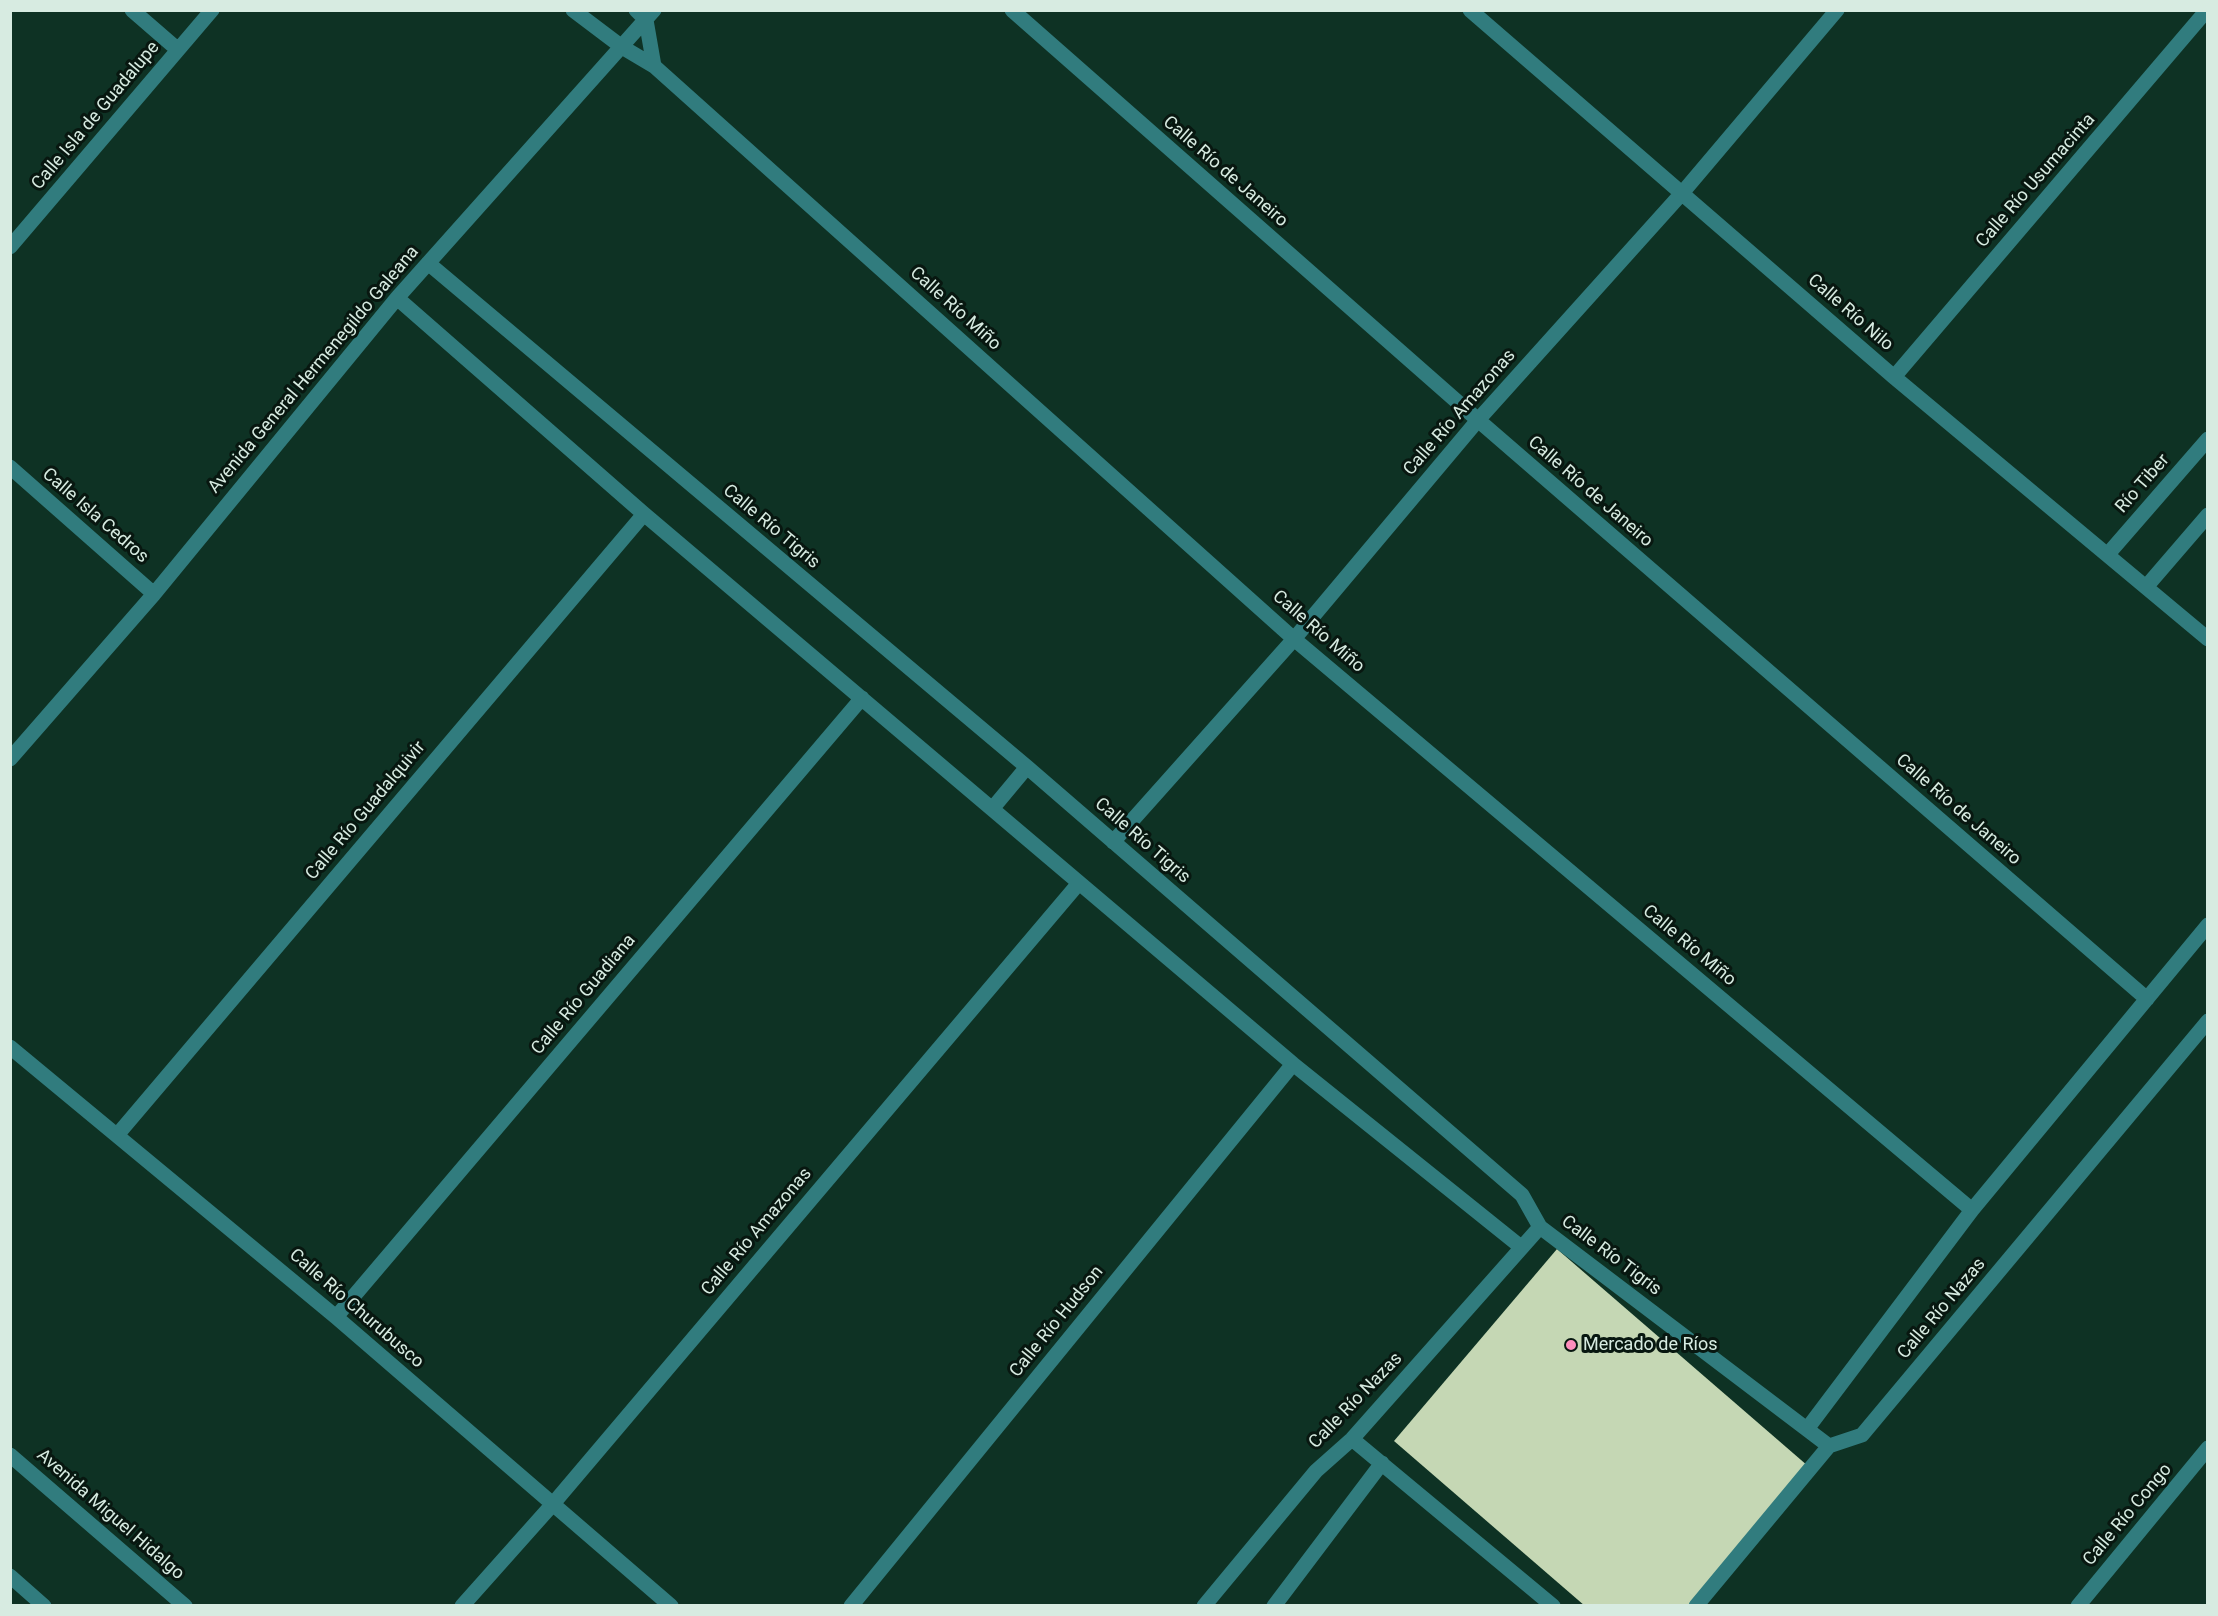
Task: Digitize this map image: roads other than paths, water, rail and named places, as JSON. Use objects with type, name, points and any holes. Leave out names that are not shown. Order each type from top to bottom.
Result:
[{"type":"street","points":[[132,10],[177,49]]},
{"type":"street","name":"Calle Isla de Guadalupe","points":[[10,247],[212,10]]},
{"type":"street","name":"Calle Río Miño","points":[[573,10],[622,47],[654,66],[1294,639],[1972,1210]]},
{"type":"street","name":"Calle Río de Janeiro","points":[[1012,10],[1478,420],[2146,999]]},
{"type":"street","name":"Calle Río Nilo","points":[[1470,10],[1894,377],[2208,639]]},
{"type":"street","name":"Calle Río Amazonas","points":[[1113,842],[1294,639],[1478,420],[1683,192],[1837,10]]},
{"type":"street","name":"Calle Río Usumacinta","points":[[1894,377],[2207,10]]},
{"type":"street","points":[[645,14],[654,66]]},
{"type":"street","name":"Avenida General Hermenegildo Galeana","points":[[10,759],[154,594],[397,298],[622,47],[645,14]]},
{"type":"street","name":"Calle Río Tigris","points":[[428,263],[1027,767],[1522,1195],[1540,1227],[1829,1446]]},
{"type":"street","points":[[397,298],[644,514],[1293,1064],[1521,1247]]},
{"type":"street","name":"Río Tiber","points":[[2108,554],[2208,439]]},
{"type":"street","name":"Calle Isla Cedros","points":[[10,467],[154,594]]},
{"type":"street","name":"Calle Río Guadalquivir","points":[[118,1134],[644,514]]},
{"type":"street","points":[[2146,587],[2208,515]]},
{"type":"street","name":"Calle Río Guadiana","points":[[336,1317],[862,698]]},
{"type":"street","points":[[992,809],[1027,767]]},
{"type":"street","name":"Calle Río Amazonas","points":[[462,1605],[552,1504],[1079,882]]},
{"type":"street","name":"Calle Río Nazas","points":[[1807,1430],[1972,1210],[2208,925]]},
{"type":"street","name":"Calle Río Nazas","points":[[1829,1446],[1862,1435],[2204,1032]]},
{"type":"street","name":"Calle Río Churubusco","points":[[10,1047],[118,1134],[336,1317],[671,1605]]},
{"type":"street","name":"Calle Río Hudson","points":[[851,1605],[1293,1064]]},
{"type":"street","name":"Calle Río Nazas","points":[[1204,1605],[1316,1471],[1352,1439],[1540,1227]]},
{"type":"street","points":[[1352,1439],[1553,1605]]},
{"type":"street","points":[[1696,1605],[1829,1446]]},
{"type":"street","name":"Calle Río Congo","points":[[2078,1605],[2208,1448]]},
{"type":"street","name":"Avenida Miguel Hidalgo","points":[[10,1455],[185,1605]]},
{"type":"street","points":[[1274,1605],[1382,1463]]},
{"type":"street","points":[[10,1576],[44,1605]]},
{"type":"place","name":"Mercado de Ríos","points":[[1571,1345]]}]
